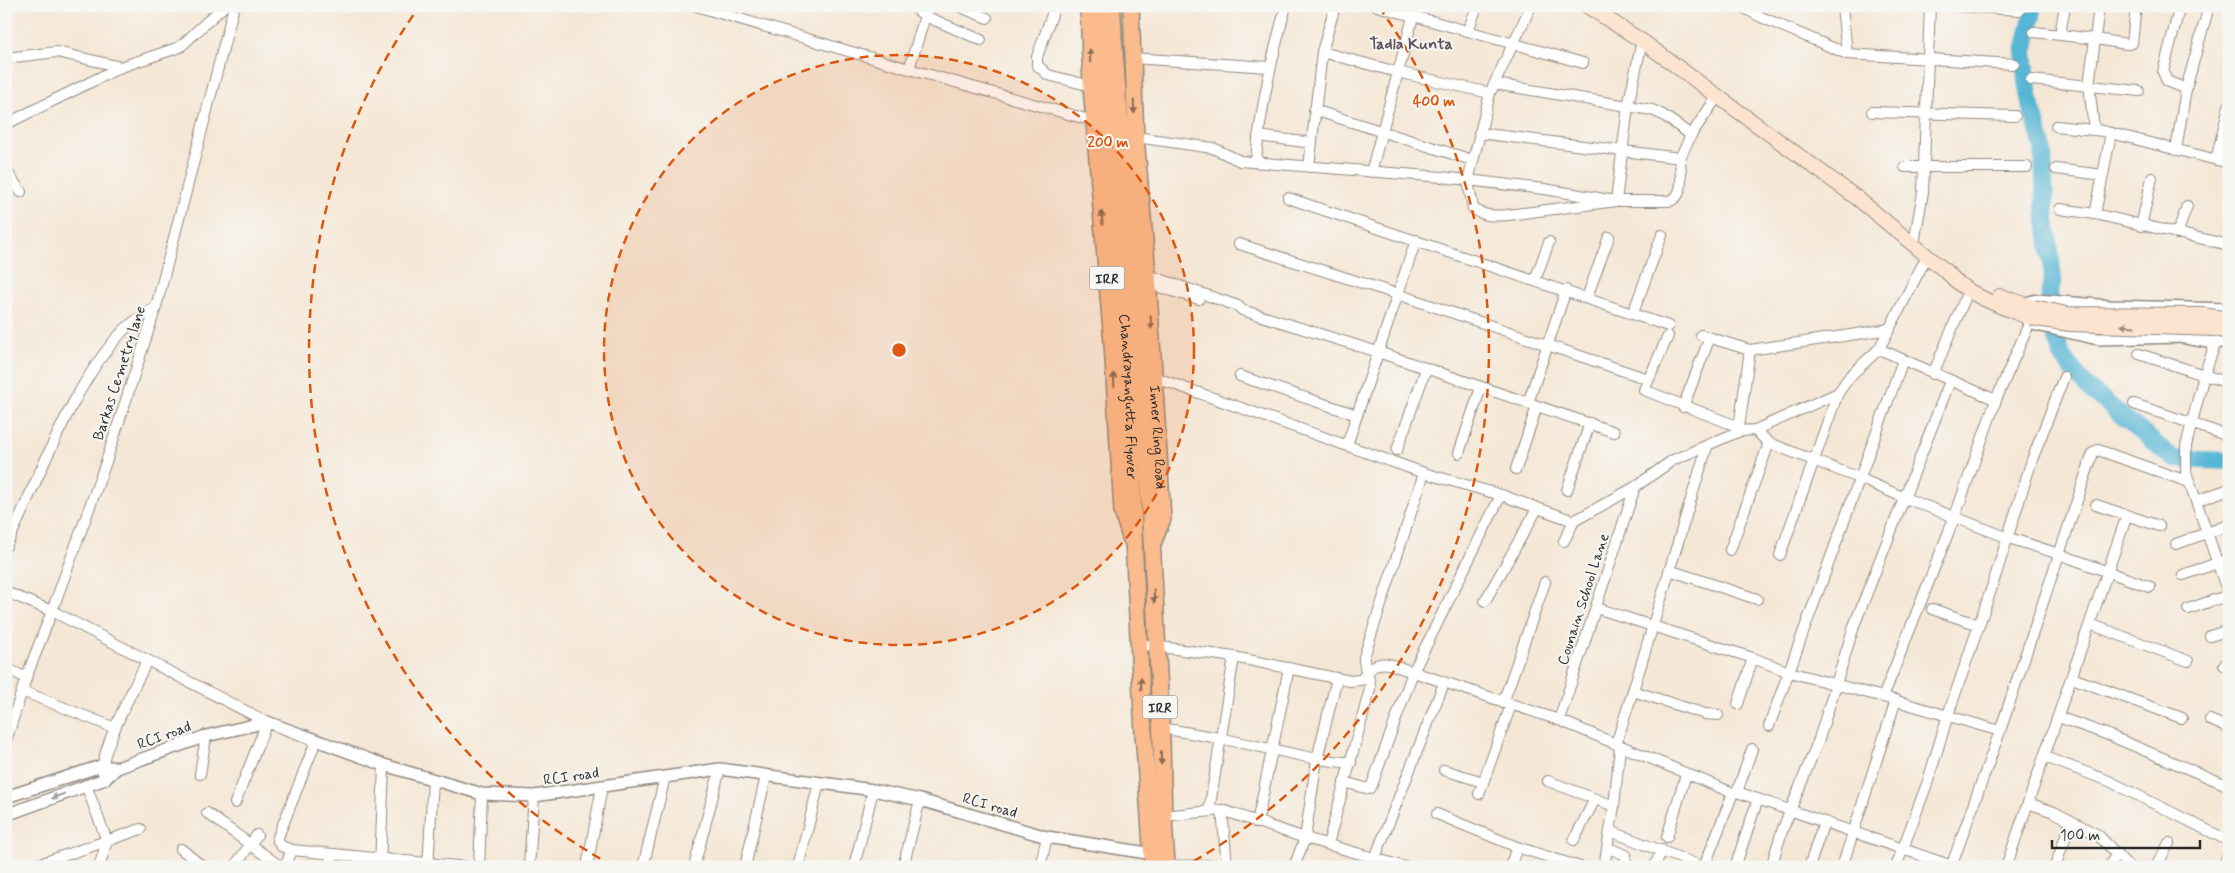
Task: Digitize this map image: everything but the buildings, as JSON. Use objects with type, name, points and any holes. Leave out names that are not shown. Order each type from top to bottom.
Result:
[{"type":"highway","name":"Chandrayangutta Flyover","points":[[1112,6],[1121,138],[1134,273],[1151,547]]},
{"type":"highway","name":"Chandrayangutta Flyover","points":[[1089,7],[1103,73],[1128,368],[1134,549]]},
{"type":"highway","name":"Inner Ring Road","points":[[1151,547],[1167,866]]},
{"type":"highway","name":"IRR","points":[[1134,549],[1153,861]]},
{"type":"main road","name":"Inner Ring Road","points":[[1131,6],[1136,137],[1148,279],[1163,518],[1151,547]]},
{"type":"main road","points":[[1587,6],[1642,41],[1857,198],[1914,243],[1957,282],[1969,289],[2029,313],[2070,324],[2214,329],[2229,332]]},
{"type":"main road","name":"IRR","points":[[1089,7],[1091,86],[1112,344],[1122,512],[1134,549]]},
{"type":"main road","points":[[1949,274],[1961,274],[2029,313],[2203,315],[2229,319]]},
{"type":"street","points":[[6,124],[121,67],[180,47],[224,6]]},
{"type":"street","name":"Barkas Cemetry lane","points":[[6,741],[26,678],[106,462],[156,307],[234,6]]},
{"type":"street","points":[[696,6],[908,69],[1094,121]]},
{"type":"street","points":[[912,6],[925,16],[982,40]]},
{"type":"street","points":[[958,6],[987,18]]},
{"type":"street","points":[[1055,6],[1037,57],[1037,65],[1048,75],[1091,86]]},
{"type":"street","points":[[1256,161],[1269,67],[1286,6]]},
{"type":"street","points":[[1309,167],[1322,52],[1335,6]]},
{"type":"street","points":[[1377,6],[1414,11],[1468,31],[1514,42],[1583,63]]},
{"type":"street","points":[[1468,31],[1477,6]]},
{"type":"street","points":[[1531,6],[1492,89],[1479,133],[1468,181],[1473,208],[1481,214],[1492,216],[1616,201]]},
{"type":"street","points":[[1741,6],[1761,17],[1847,54],[2014,64]]},
{"type":"street","points":[[1761,17],[1766,6]]},
{"type":"street","points":[[1842,6],[1847,54]]},
{"type":"street","points":[[1914,243],[1923,192],[1930,6]]},
{"type":"street","points":[[1957,6],[2020,10]]},
{"type":"street","points":[[2060,34],[2065,6]]},
{"type":"street","points":[[2094,130],[2088,85],[2099,6]]},
{"type":"street","points":[[2034,32],[2130,44],[2136,6]]},
{"type":"street","points":[[2180,6],[2163,72],[2167,81],[2186,90]]},
{"type":"street","points":[[2176,150],[2186,90],[2209,6]]},
{"type":"street","points":[[1371,172],[1414,11]]},
{"type":"street","points":[[908,69],[925,16]]},
{"type":"street","points":[[1616,201],[1628,106],[1642,41]]},
{"type":"street","points":[[6,58],[57,52],[121,67]]},
{"type":"street","points":[[1322,52],[1397,72],[1492,89],[1652,110],[1663,115],[1691,135]]},
{"type":"street","points":[[1132,58],[1269,67]]},
{"type":"street","points":[[2031,80],[2139,91]]},
{"type":"street","points":[[1136,137],[1213,148],[1222,151],[1235,160],[1468,181],[1544,189],[1616,201],[1647,202],[1675,200],[1679,194],[1680,158],[1691,135],[1717,97]]},
{"type":"street","points":[[2216,160],[2229,106]]},
{"type":"street","points":[[1314,110],[1472,160]]},
{"type":"street","points":[[1872,112],[2016,116]]},
{"type":"street","points":[[2056,126],[2094,130],[2229,163]]},
{"type":"street","points":[[1479,133],[1680,158]]},
{"type":"street","points":[[2095,214],[2111,134]]},
{"type":"street","points":[[1258,136],[1312,143]]},
{"type":"street","points":[[1905,167],[2027,167]]},
{"type":"street","points":[[2056,169],[2103,175]]},
{"type":"street","points":[[6,171],[21,192]]},
{"type":"street","points":[[2141,226],[2152,178]]},
{"type":"street","points":[[1288,198],[1633,313],[1668,331],[1644,390],[1739,429],[1755,430],[1838,393]]},
{"type":"street","points":[[2177,234],[2187,206]]},
{"type":"street","points":[[2060,209],[2095,214],[2229,245]]},
{"type":"street","points":[[1633,313],[1662,235]]},
{"type":"street","points":[[1587,297],[1609,237]]},
{"type":"street","points":[[1347,445],[1416,240]]},
{"type":"street","points":[[1535,280],[1549,242]]},
{"type":"street","points":[[1240,244],[1397,294],[1642,377]]},
{"type":"street","points":[[1780,555],[1838,393],[1850,376],[1879,349],[1927,256]]},
{"type":"street","points":[[1148,279],[1238,306],[1242,310],[1378,352],[1614,432]]},
{"type":"street","points":[[1933,374],[1969,289]]},
{"type":"street","points":[[1516,469],[1547,344],[1566,290]]},
{"type":"street","points":[[2029,313],[2070,302],[2229,311],[2214,343],[2186,446],[2187,477],[2229,595],[2188,609]]},
{"type":"street","points":[[6,546],[63,424],[93,368],[123,330],[156,307]]},
{"type":"street","points":[[2029,313],[2068,333],[2098,339],[2180,337],[2214,343],[2229,341]]},
{"type":"street","points":[[1884,697],[1954,516],[2029,313]]},
{"type":"street","points":[[1700,335],[1750,350],[1890,328]]},
{"type":"street","points":[[1683,407],[1707,345]]},
{"type":"street","points":[[1879,349],[1996,400]]},
{"type":"street","points":[[1739,429],[1750,350]]},
{"type":"street","points":[[2138,354],[2229,383]]},
{"type":"street","points":[[1769,726],[1903,360]]},
{"type":"street","points":[[1397,450],[1426,369]]},
{"type":"street","points":[[1240,376],[1357,415]]},
{"type":"street","points":[[1154,377],[1424,473],[1501,495],[1574,521]]},
{"type":"street","points":[[1896,867],[1928,781],[2032,460],[2064,377]]},
{"type":"street","points":[[1771,867],[1790,812],[1819,739],[1854,626],[1950,381]]},
{"type":"street","points":[[1459,453],[1481,387]]},
{"type":"street","points":[[2134,404],[2229,436]]},
{"type":"street","points":[[1567,490],[1590,423]]},
{"type":"street","points":[[1564,541],[1574,521],[1635,487],[1673,460],[1707,447],[1739,429]]},
{"type":"street","points":[[1755,430],[1769,443],[1813,459],[1905,498],[2006,537],[2060,554],[2150,587]]},
{"type":"street","points":[[1730,550],[1769,443]]},
{"type":"street","points":[[1604,867],[1614,806],[1618,745],[1707,447]]},
{"type":"street","points":[[1139,644],[1234,657],[1357,682],[1375,665],[1381,662],[1559,720],[1686,774],[1790,812],[1953,866],[2095,450],[2187,477]]},
{"type":"street","points":[[1328,844],[1370,689],[1371,681],[1367,673],[1364,656],[1424,473]]},
{"type":"street","name":"Counain School Lane","points":[[1559,720],[1635,487]]},
{"type":"street","points":[[2196,501],[2229,489]]},
{"type":"street","points":[[1344,782],[1369,789],[1372,785],[1413,672],[1501,495]]},
{"type":"street","points":[[2096,505],[2159,526]]},
{"type":"street","points":[[1485,601],[1538,509]]},
{"type":"street","points":[[2006,867],[2128,516]]},
{"type":"street","points":[[2176,544],[2229,525]]},
{"type":"street","points":[[2183,575],[2229,559]]},
{"type":"street","points":[[1669,570],[1757,599]]},
{"type":"street","points":[[1479,794],[1545,582]]},
{"type":"street","points":[[6,592],[52,611],[267,722],[236,803]]},
{"type":"street","points":[[1596,608],[1753,658],[1789,672],[1896,700],[2000,731]]},
{"type":"street","points":[[1932,609],[1979,625]]},
{"type":"street","points":[[2090,624],[2188,661]]},
{"type":"street","points":[[2210,636],[2229,630]]},
{"type":"street","points":[[1209,811],[1234,657]]},
{"type":"street","points":[[1738,704],[1753,658]]},
{"type":"street","points":[[105,779],[102,766],[115,728],[147,661]]},
{"type":"street","points":[[6,668],[26,678]]},
{"type":"street","points":[[1257,823],[1289,668]]},
{"type":"street","points":[[1294,867],[1305,838],[1317,759],[1337,678]]},
{"type":"street","points":[[2072,678],[2182,718]]},
{"type":"street","points":[[1375,858],[1444,683]]},
{"type":"street","points":[[22,691],[115,728]]},
{"type":"street","points":[[1633,691],[1705,714],[1718,715]]},
{"type":"street","points":[[1842,867],[1896,700]]},
{"type":"street","points":[[2058,717],[2106,734],[2229,786]]},
{"type":"street","points":[[2210,720],[2229,728]]},
{"type":"street","name":"RCI road","points":[[6,797],[102,766],[118,768],[206,736],[267,722],[384,765],[482,794],[534,796],[720,769],[873,790],[920,800],[1048,837],[1153,861]]},
{"type":"street","points":[[1161,728],[1220,738],[1317,759],[1351,763]]},
{"type":"street","points":[[200,774],[206,736]]},
{"type":"street","points":[[316,741],[278,837],[281,846],[292,850],[331,854],[380,863],[467,867]]},
{"type":"street","points":[[1610,831],[1704,867],[1752,749]]},
{"type":"street","points":[[2045,757],[2110,780],[2229,841]]},
{"type":"street","points":[[380,863],[384,765]]},
{"type":"street","points":[[6,815],[105,779],[118,768]]},
{"type":"street","points":[[694,867],[720,769]]},
{"type":"street","points":[[1444,770],[1483,782]]},
{"type":"street","points":[[1667,837],[1686,774]]},
{"type":"street","points":[[745,867],[766,776]]},
{"type":"street","points":[[644,867],[665,777]]},
{"type":"street","points":[[428,865],[433,780]]},
{"type":"street","points":[[1548,781],[1614,806]]},
{"type":"street","points":[[798,867],[819,784]]},
{"type":"street","points":[[86,786],[107,841],[99,867]]},
{"type":"street","points":[[587,867],[602,787]]},
{"type":"street","points":[[854,867],[873,790]]},
{"type":"street","points":[[479,867],[482,794]]},
{"type":"street","points":[[529,867],[534,796]]},
{"type":"street","points":[[1574,840],[1595,798]]},
{"type":"street","points":[[1735,867],[1758,799]]},
{"type":"street","points":[[903,867],[920,800]]},
{"type":"street","points":[[2028,803],[2071,821],[2098,835],[2129,867]]},
{"type":"street","points":[[1163,816],[1222,810],[1305,838],[1405,867]]},
{"type":"street","points":[[1167,866],[1227,866],[1222,810]]},
{"type":"street","points":[[207,813],[254,839],[281,867]]},
{"type":"street","points":[[1436,814],[1517,847],[1580,867]]},
{"type":"street","points":[[2055,867],[2071,821]]},
{"type":"street","points":[[1809,867],[1824,822]]},
{"type":"street","points":[[36,866],[140,829]]},
{"type":"street","points":[[1040,867],[1048,837]]},
{"type":"street","points":[[234,867],[254,839]]},
{"type":"street","points":[[2156,867],[2169,843]]},
{"type":"street","points":[[1510,867],[1517,847]]},
{"type":"street","points":[[1608,848],[1626,856],[1625,867]]},
{"type":"street","points":[[182,849],[203,867]]},
{"type":"street","points":[[285,867],[292,850]]},
{"type":"street","points":[[1654,867],[1662,850]]},
{"type":"street","points":[[2109,867],[2117,853]]},
{"type":"street","points":[[2223,867],[2229,853]]},
{"type":"street","points":[[330,867],[331,854]]},
{"type":"waterway","points":[[2032,6],[2032,16],[2024,52],[2029,98],[2043,147],[2045,211],[2053,278],[2050,290],[2049,319],[2062,356],[2086,386],[2174,459],[2229,461]]},
{"type":"district","name":"Tadla Kunta","points":[[1411,43]]}]
